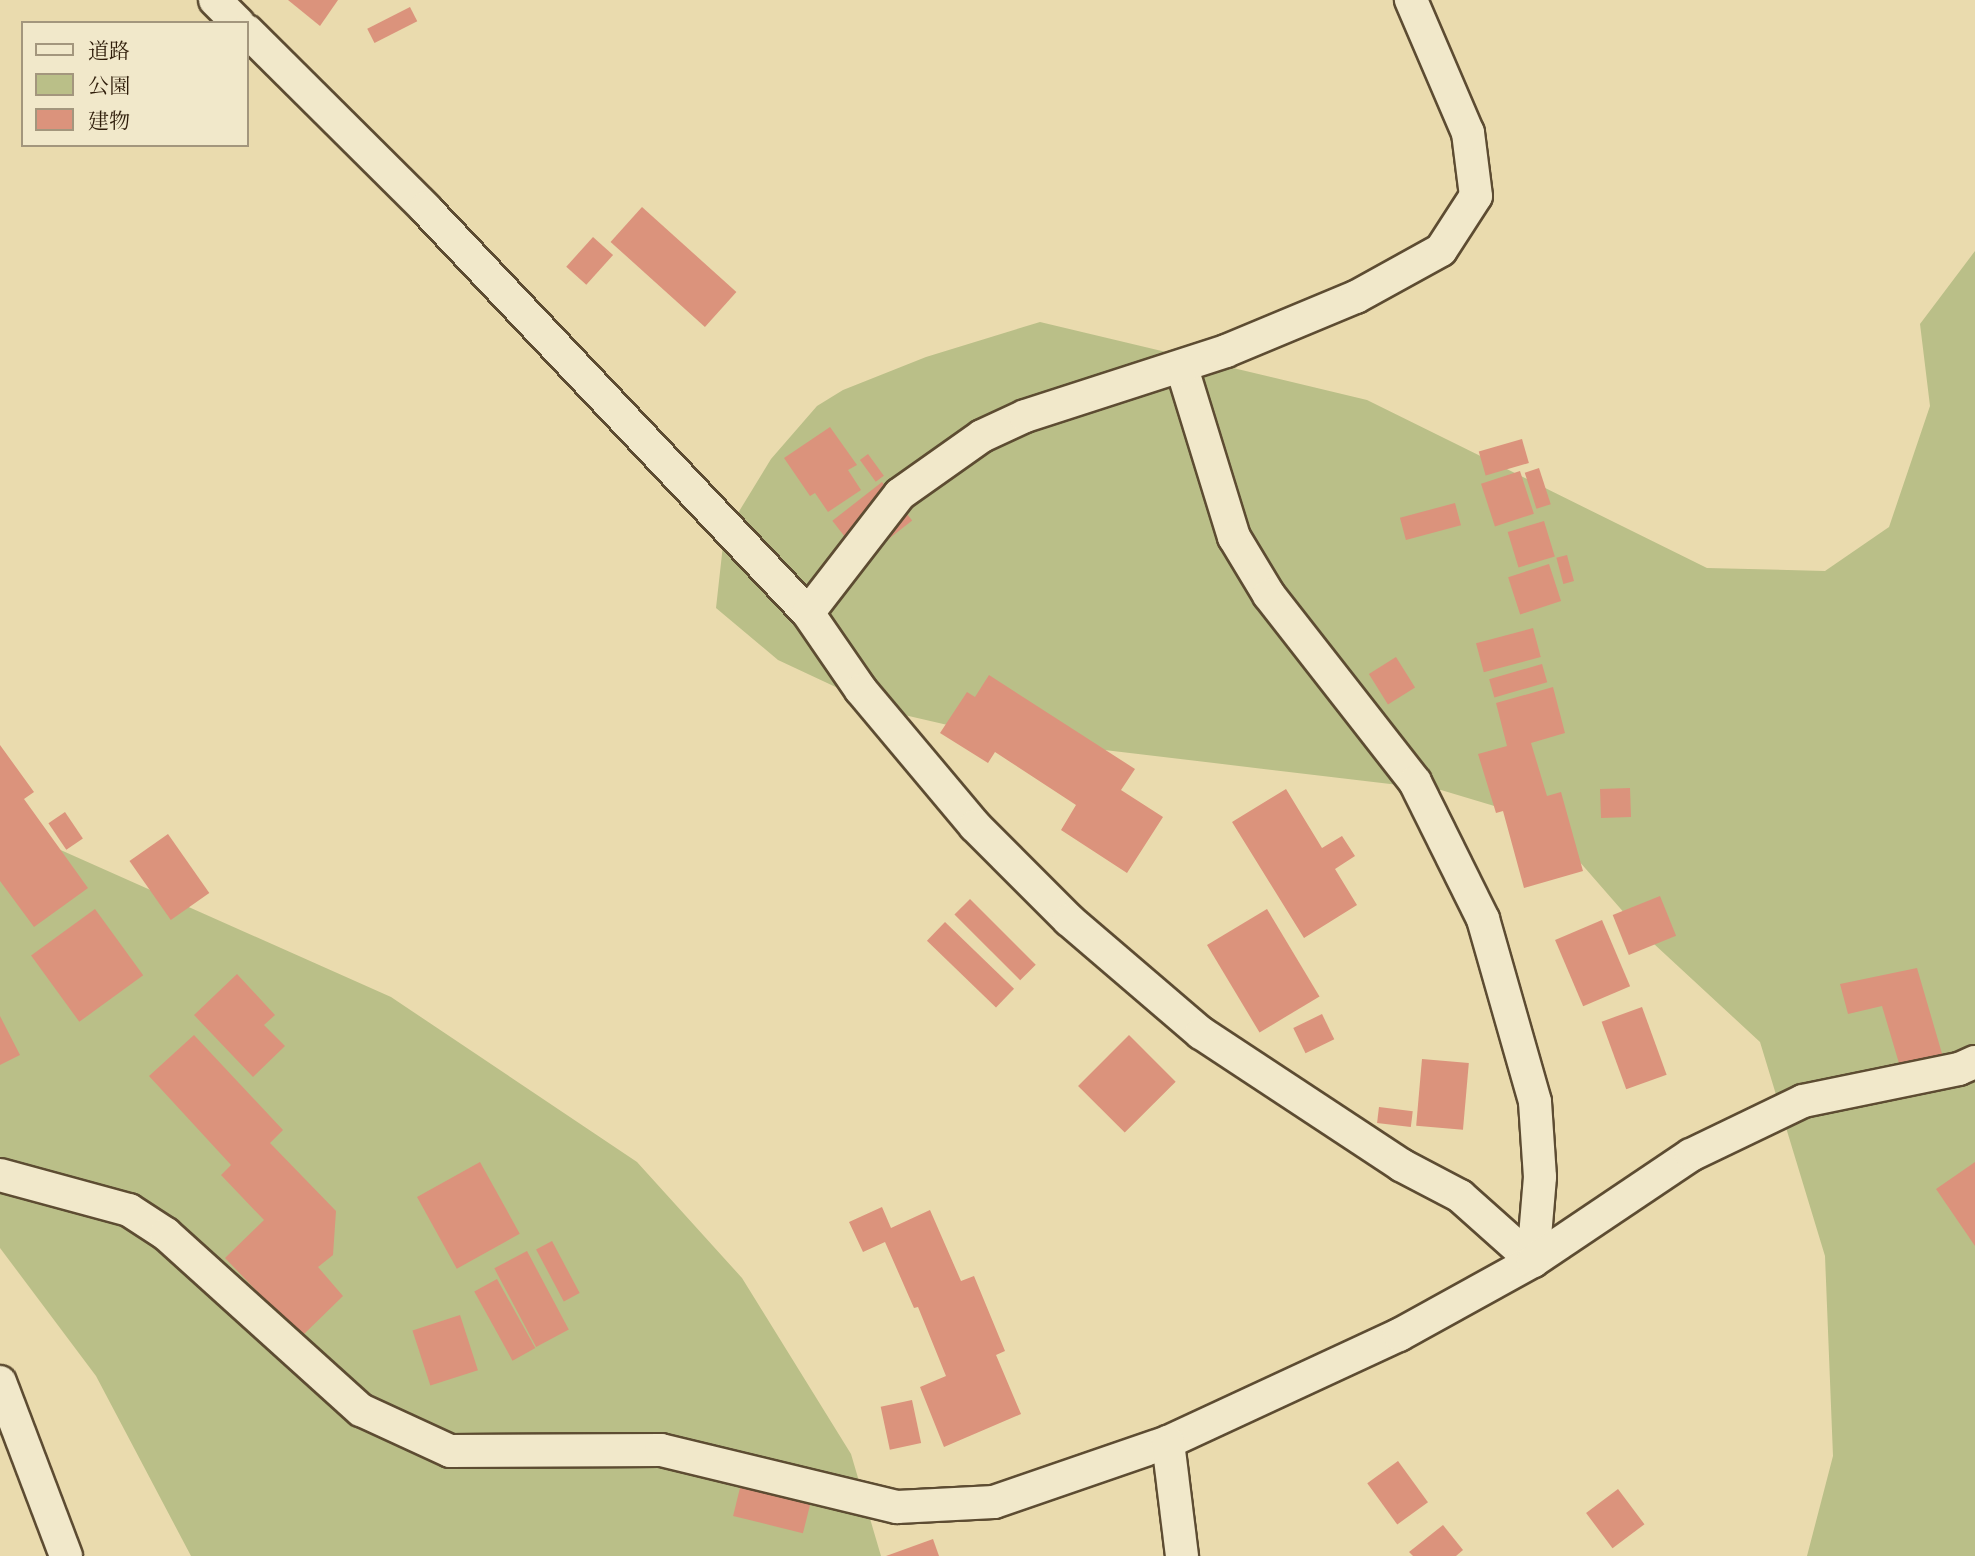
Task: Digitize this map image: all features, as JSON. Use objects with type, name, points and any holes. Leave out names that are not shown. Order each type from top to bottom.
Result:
[{"type":"street","points":[[215,0],[236,21]]},
{"type":"street","points":[[808,613],[900,494],[982,436],[1025,416],[1182,368],[1356,297],[1441,250],[1476,196],[1468,133],[1411,0]]},
{"type":"street","points":[[248,32],[425,208],[808,613],[861,690],[975,826],[1069,920],[1201,1033],[1401,1165],[1460,1196],[1533,1261]]},
{"type":"street","points":[[1182,368],[1234,537],[1269,594],[1415,782],[1483,919],[1535,1102],[1540,1177],[1533,1261]]},
{"type":"street","points":[[0,1175],[129,1210],[166,1234],[360,1410],[450,1451],[661,1450],[897,1507],[994,1502],[1168,1443],[1399,1335],[1533,1261],[1691,1155],[1803,1101],[1959,1069],[1975,1062]]},
{"type":"street","points":[[0,1382],[66,1556]]},
{"type":"street","points":[[1168,1443],[1182,1556]]},
{"type":"green space","points":[[1975,251],[1975,1556],[1807,1556],[1833,1456],[1825,1256],[1760,1042],[1640,931],[1544,821],[1441,790],[1004,738],[887,711],[778,660],[716,608],[724,536],[771,459],[817,406],[843,390],[926,357],[1040,322],[1367,400],[1707,568],[1825,571],[1889,527],[1930,406],[1920,324]]},
{"type":"green space","points":[[0,823],[391,997],[637,1162],[742,1278],[851,1454],[881,1556],[191,1556],[96,1376],[0,1248]]},
{"type":"building","points":[[288,0],[338,0],[320,26]]},
{"type":"building","points":[[410,7],[417,21],[374,43],[367,29]]},
{"type":"building","points":[[642,207],[736,292],[705,327],[611,242]]},
{"type":"building","points":[[593,237],[613,255],[586,285],[566,267]]},
{"type":"building","points":[[830,427],[857,465],[848,470],[861,490],[828,512],[815,493],[810,496],[784,458]]},
{"type":"building","points":[[1522,439],[1529,463],[1486,475],[1479,451]]},
{"type":"building","points":[[868,454],[884,476],[876,482],[860,460]]},
{"type":"building","points":[[1539,468],[1551,504],[1536,509],[1525,473]]},
{"type":"building","points":[[1520,471],[1534,514],[1495,526],[1481,484]]},
{"type":"building","points":[[882,482],[912,521],[863,559],[832,521]]},
{"type":"building","points":[[1455,503],[1461,525],[1406,540],[1400,518]]},
{"type":"building","points":[[1544,521],[1555,556],[1518,567],[1508,532]]},
{"type":"building","points":[[1567,555],[1574,581],[1563,584],[1556,558]]},
{"type":"building","points":[[1549,564],[1561,601],[1520,614],[1508,577]]},
{"type":"building","points":[[1533,628],[1541,657],[1484,672],[1476,643]]},
{"type":"building","points":[[1396,657],[1415,688],[1388,704],[1369,674]]},
{"type":"building","points":[[1542,664],[1547,682],[1494,697],[1489,679]]},
{"type":"building","points":[[989,675],[1135,769],[1121,790],[1163,817],[1127,873],[1061,830],[1076,805],[995,752],[988,763],[940,733],[967,692],[975,697]]},
{"type":"building","points":[[1553,687],[1565,733],[1531,743],[1547,796],[1561,792],[1583,871],[1524,888],[1503,811],[1496,813],[1478,754],[1507,746],[1496,703]]},
{"type":"building","points":[[0,745],[34,792],[24,799],[88,888],[34,927],[0,881]]},
{"type":"building","points":[[1630,788],[1631,817],[1601,818],[1600,789]]},
{"type":"building","points":[[1286,789],[1322,848],[1342,836],[1355,856],[1335,869],[1357,905],[1304,938],[1232,822]]},
{"type":"building","points":[[65,812],[83,839],[66,850],[48,823]]},
{"type":"building","points":[[168,834],[209,893],[171,920],[129,861]]},
{"type":"building","points":[[1660,896],[1676,936],[1629,955],[1613,915]]},
{"type":"building","points":[[970,899],[1036,965],[1020,980],[954,915]]},
{"type":"building","points":[[95,909],[143,975],[79,1022],[31,955]]},
{"type":"building","points":[[1267,909],[1320,996],[1260,1032],[1207,945]]},
{"type":"building","points":[[1602,920],[1630,986],[1583,1006],[1555,940]]},
{"type":"building","points":[[945,922],[1014,989],[996,1007],[927,941]]},
{"type":"building","points":[[1917,968],[1943,1057],[1901,1070],[1882,1006],[1848,1014],[1840,984]]},
{"type":"building","points":[[237,974],[275,1015],[264,1025],[285,1046],[253,1077],[194,1015]]},
{"type":"building","points":[[1642,1007],[1667,1075],[1626,1089],[1602,1022]]},
{"type":"building","points":[[1322,1014],[1334,1039],[1306,1053],[1293,1028]]},
{"type":"building","points":[[0,1016],[20,1055],[0,1065]]},
{"type":"building","points":[[194,1035],[283,1130],[270,1143],[336,1211],[333,1255],[318,1267],[343,1296],[301,1337],[225,1258],[264,1220],[221,1175],[231,1165],[149,1076]]},
{"type":"building","points":[[1129,1035],[1176,1082],[1125,1133],[1078,1086]]},
{"type":"building","points":[[1422,1059],[1469,1063],[1463,1130],[1416,1126]]},
{"type":"building","points":[[1379,1107],[1413,1111],[1411,1127],[1377,1123]]},
{"type":"building","points":[[480,1162],[520,1234],[457,1269],[417,1197]]},
{"type":"building","points":[[1975,1162],[1975,1246],[1936,1189]]},
{"type":"building","points":[[882,1207],[891,1228],[930,1210],[961,1281],[974,1276],[1005,1351],[996,1355],[1021,1414],[944,1447],[920,1387],[946,1376],[918,1307],[914,1308],[885,1242],[863,1252],[849,1222]]},
{"type":"building","points":[[552,1241],[580,1293],[564,1302],[536,1249]]},
{"type":"building","points":[[527,1251],[569,1330],[536,1347],[494,1268]]},
{"type":"building","points":[[497,1279],[535,1348],[513,1361],[474,1292]]},
{"type":"building","points":[[460,1315],[478,1370],[430,1386],[412,1330]]},
{"type":"building","points":[[912,1400],[921,1443],[890,1450],[881,1407]]},
{"type":"building","points":[[1398,1461],[1428,1502],[1397,1525],[1367,1483]]},
{"type":"building","points":[[742,1480],[812,1497],[803,1533],[733,1516]]},
{"type":"building","points":[[1618,1489],[1644,1524],[1613,1548],[1586,1513]]},
{"type":"building","points":[[1443,1525],[1463,1550],[1456,1556],[1413,1556],[1409,1552]]},
{"type":"building","points":[[933,1539],[939,1556],[886,1556]]}]
